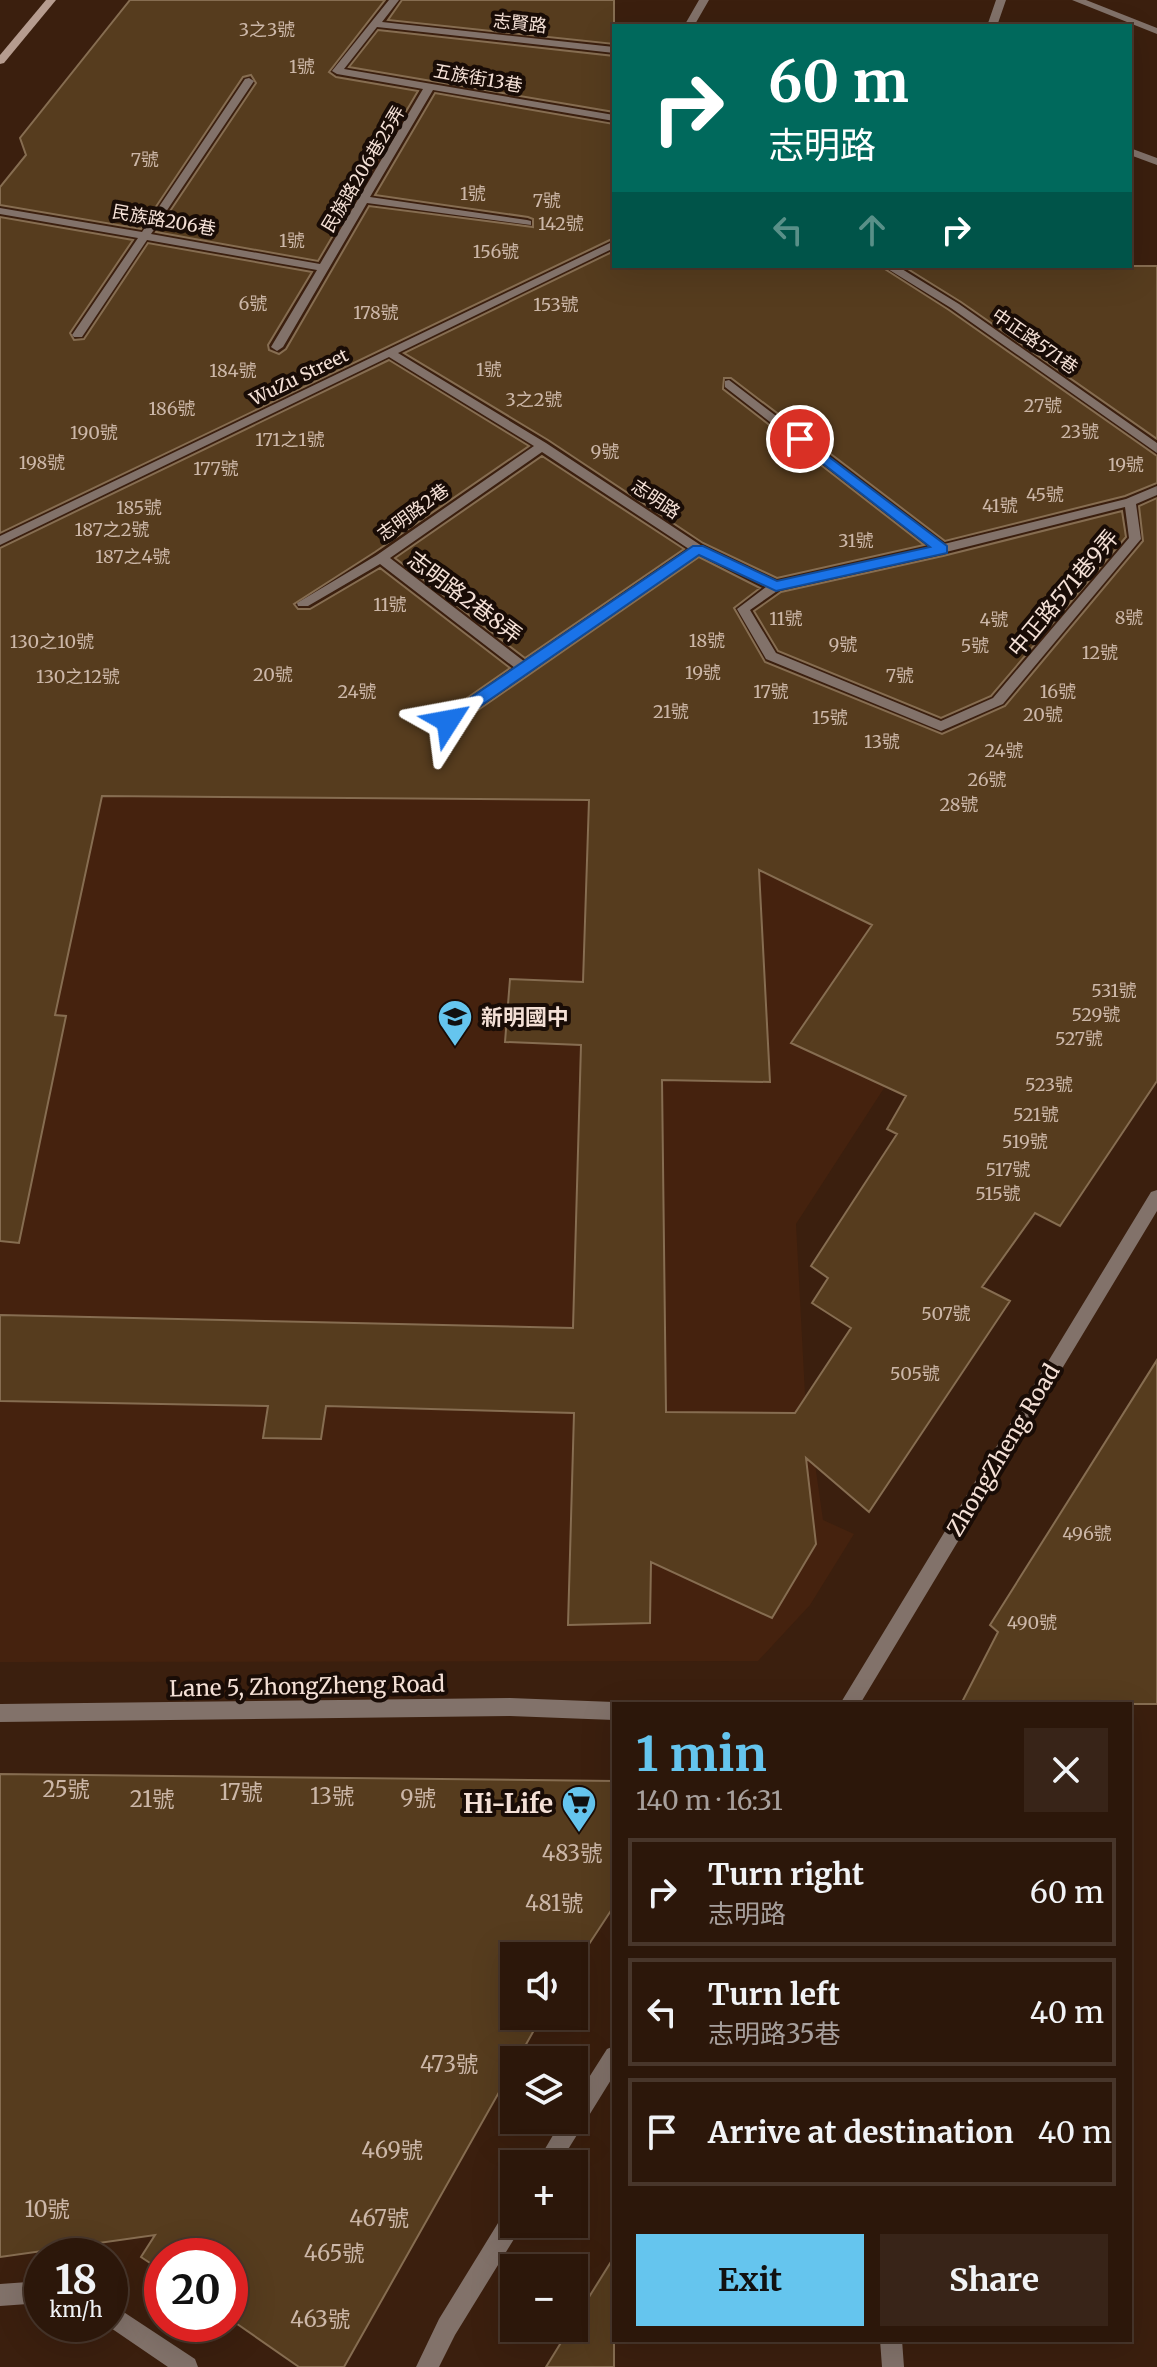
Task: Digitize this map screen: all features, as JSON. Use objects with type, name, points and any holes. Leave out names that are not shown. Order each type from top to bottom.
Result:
[{"type":"main road","points":[[0,61],[51,0]]},
{"type":"street","points":[[375,24],[394,0]]},
{"type":"street","points":[[690,24],[704,0]]},
{"type":"street","points":[[993,24],[1001,0]]},
{"type":"street","points":[[1077,0],[1157,31]]},
{"type":"street","name":"志賢路","points":[[375,24],[612,50]]},
{"type":"street","name":"五族街13巷","points":[[375,24],[337,71],[612,118]]},
{"type":"street","points":[[78,335],[249,81]]},
{"type":"street","name":"民族路206巷25弄","points":[[277,347],[321,267],[365,200],[430,86]]},
{"type":"street","points":[[1132,152],[1157,162]]},
{"type":"street","points":[[365,200],[527,223]]},
{"type":"street","name":"民族路206巷","points":[[0,211],[321,267]]},
{"type":"street","name":"WuZu Street","points":[[0,541],[612,245]]},
{"type":"street","name":"中正路571巷","points":[[892,268],[955,306],[1157,449]]},
{"type":"street","name":"志明路","points":[[390,353],[542,446],[698,549],[776,586]]},
{"type":"street","points":[[729,384],[942,549]]},
{"type":"street","name":"志明路2巷","points":[[303,603],[381,558],[464,497],[542,446]]},
{"type":"street","points":[[776,586],[1130,502],[1157,490]]},
{"type":"street","name":"中正路571巷9弄","points":[[776,586],[743,609],[771,656],[941,726],[998,701],[1135,539],[1130,502]]},
{"type":"street","points":[[448,721],[698,549]]},
{"type":"street","name":"志明路2巷8弄","points":[[381,558],[524,668]]},
{"type":"street","name":"ZhongZheng Road","points":[[850,1702],[1157,1197]]},
{"type":"street","name":"Lane 5, ZhongZheng Road","points":[[0,1713],[510,1707],[612,1711]]},
{"type":"street","points":[[556,2150],[612,2059]]},
{"type":"street","points":[[427,2367],[447,2327],[502,2238]]},
{"type":"street","points":[[0,2295],[24,2293]]},
{"type":"street","points":[[128,2326],[187,2367]]},
{"type":"street","points":[[891,2342],[893,2367]]},
{"type":"shaded area","name":"新明國中","points":[[0,745],[771,750],[1024,872],[796,1224],[805,1394],[823,1520],[854,1534],[810,1605],[758,1661],[0,1662]]},
{"type":"building","points":[[130,0],[385,0],[329,72],[336,77],[418,91],[318,261],[156,232],[256,83],[251,75],[243,77],[141,229],[0,205],[0,187],[26,155],[20,138]]},
{"type":"building","points":[[402,0],[614,0],[612,44],[388,20]]},
{"type":"building","points":[[378,30],[612,56],[612,112],[349,67]]},
{"type":"building","points":[[435,93],[612,124],[612,239],[0,533],[0,217],[133,240],[70,333],[74,340],[84,339],[148,243],[312,272],[268,345],[269,350],[279,354],[286,349],[369,206],[533,227],[533,219],[528,217],[375,195]]},
{"type":"building","points":[[612,252],[612,268],[883,268],[949,310],[1157,456],[1157,483],[1125,496],[945,541],[731,378],[724,378],[723,389],[924,545],[777,578],[703,543],[548,440],[404,353]]},
{"type":"building","points":[[1157,266],[1157,439],[961,302],[906,268]]},
{"type":"building","points":[[389,360],[529,446],[294,604],[298,609],[310,609],[380,568],[510,668],[441,716],[440,724],[443,727],[455,726],[699,557],[760,588],[734,608],[765,662],[942,734],[1005,706],[1143,541],[1139,506],[1157,498],[1157,1081],[1060,1226],[1035,1213],[982,1287],[1010,1301],[869,1512],[806,1458],[816,1544],[772,1618],[651,1562],[650,1623],[568,1625],[574,1413],[326,1406],[321,1439],[263,1438],[268,1406],[0,1401],[0,1315],[573,1328],[581,1045],[505,1042],[510,979],[583,982],[589,800],[102,796],[55,1015],[66,1016],[19,1243],[0,1241],[0,548]],"holes":[[[759,870],[872,925],[791,1043],[906,1096],[887,1129],[897,1134],[811,1266],[828,1278],[812,1303],[851,1328],[795,1413],[666,1412],[662,1080],[770,1082]]]},
{"type":"building","points":[[542,456],[684,549],[525,658],[395,558]]},
{"type":"building","points":[[1122,511],[1126,537],[991,696],[941,718],[778,651],[754,611],[781,592],[943,556]]},
{"type":"building","points":[[1157,1360],[1157,1704],[962,1702],[998,1632],[990,1625]]},
{"type":"building","points":[[0,1774],[612,1781],[612,1909],[588,1946],[588,1942],[500,1942],[500,2030],[534,2030],[525,2046],[500,2046],[500,2090],[344,2367],[299,2367],[248,2332],[248,2238],[153,2238],[155,2235],[128,2239],[24,2238],[24,2254],[0,2257]]},
{"type":"building","points":[[612,2260],[614,2367],[546,2367],[561,2342],[588,2342],[588,2299]]},
{"type":"place","name":"新明國中","points":[[455,1048]]},
{"type":"place","name":"Hi-Life","points":[[579,1834]]},
{"type":"route","points":[[448,721],[698,549],[776,586],[942,549],[800,439]]}]
